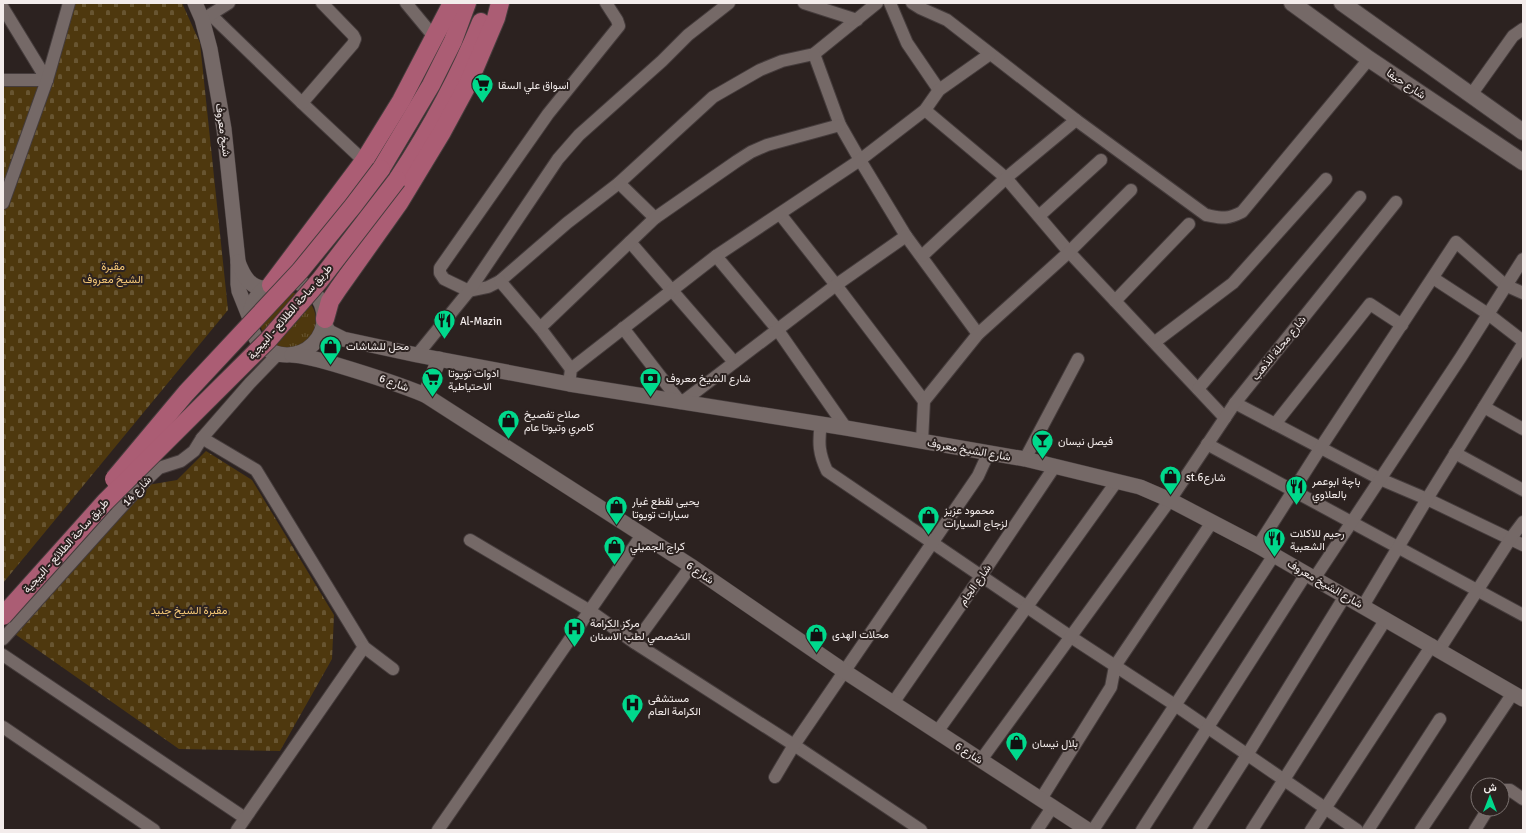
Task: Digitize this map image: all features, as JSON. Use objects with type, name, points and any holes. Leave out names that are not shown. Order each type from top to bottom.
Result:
[{"type":"main road","points":[[268,286],[364,161],[402,101],[452,3]]},
{"type":"main road","name":"طريق ساحة الطلائع - البيجية","points":[[3,614],[175,405],[300,272],[381,169],[431,85],[453,41],[467,3]]},
{"type":"main road","name":"طريق ساحة الطلائع - البيجية","points":[[3,614],[105,502],[268,340],[320,280],[397,180],[420,144],[453,83],[476,34],[488,3]]},
{"type":"main road","points":[[324,321],[330,301],[399,203],[442,132],[468,84],[496,18],[500,3]]},
{"type":"main road","name":"شارع حيفا","points":[[1292,3],[1369,59],[1523,162]]},
{"type":"main road","points":[[1342,3],[1523,132]]},
{"type":"street","points":[[3,204],[47,80],[69,3]]},
{"type":"street","name":"شیخ معروف","points":[[195,3],[207,17],[210,49],[224,129],[238,261]]},
{"type":"street","points":[[229,3],[207,17],[364,161]]},
{"type":"street","points":[[302,103],[353,44],[355,39],[353,35],[322,3]]},
{"type":"street","points":[[406,3],[435,38]]},
{"type":"street","points":[[606,3],[617,20],[619,26],[616,32],[597,52],[548,114],[440,268],[440,274],[444,279],[469,291],[488,287],[500,281],[567,223],[619,182],[713,97],[760,70],[782,61],[814,54],[877,3]]},
{"type":"street","points":[[417,355],[469,291],[558,159],[579,135],[662,61],[688,35],[729,3]]},
{"type":"street","points":[[804,3],[857,20]]},
{"type":"street","points":[[890,3],[907,43],[939,90]]},
{"type":"street","points":[[912,3],[947,20],[1076,120],[1206,215],[1220,218],[1230,218],[1242,212],[1369,59]]},
{"type":"street","points":[[3,8],[47,80]]},
{"type":"street","points":[[1471,95],[1513,36],[1523,29]]},
{"type":"street","points":[[814,54],[840,125],[860,160],[906,236],[978,334]]},
{"type":"street","points":[[569,384],[571,369],[623,328],[716,256],[860,160],[925,110],[939,90],[990,54]]},
{"type":"street","points":[[3,80],[47,80]]},
{"type":"street","points":[[925,110],[1006,178],[1069,252],[1225,418]]},
{"type":"street","points":[[922,256],[1006,178],[1076,120]]},
{"type":"street","points":[[540,328],[655,218],[752,152],[768,145],[840,125]]},
{"type":"street","points":[[1039,216],[1101,160]]},
{"type":"street","points":[[1155,342],[1233,284],[1326,179]]},
{"type":"street","points":[[619,182],[655,218]]},
{"type":"street","points":[[922,441],[924,401],[978,334],[1069,252],[1131,190]]},
{"type":"street","points":[[1198,389],[1360,197]]},
{"type":"street","name":"شارع محلة الذهب","points":[[981,760],[1072,637],[1170,500],[1235,403],[1396,202]]},
{"type":"street","points":[[780,214],[924,401]]},
{"type":"street","points":[[1115,301],[1189,224]]},
{"type":"street","points":[[623,328],[681,402],[836,285],[906,236]]},
{"type":"street","points":[[630,242],[734,362]]},
{"type":"street","points":[[1258,546],[1321,447],[1456,242],[1505,285],[1523,293]]},
{"type":"street","points":[[716,256],[777,329],[846,428]]},
{"type":"street","points":[[1142,830],[1310,577],[1351,523],[1523,259]]},
{"type":"street","points":[[238,261],[247,280],[253,286],[260,288],[280,282],[291,281],[311,289],[318,297],[323,307],[324,321],[317,341],[310,348],[302,352],[285,354],[266,349],[257,340],[252,329],[250,316],[254,302],[262,290],[268,286]]},
{"type":"street","points":[[238,261],[237,277],[239,291],[251,320]]},
{"type":"street","points":[[1433,278],[1488,314],[1523,341]]},
{"type":"street","points":[[500,281],[540,328],[571,369]]},
{"type":"street","points":[[1275,424],[1370,304],[1402,325]]},
{"type":"street","name":"شارع الشيخ معروف","points":[[324,321],[329,332],[343,339],[417,355],[569,384],[846,428],[988,454],[1025,459],[1140,487],[1170,500],[1258,546],[1518,696]]},
{"type":"street","points":[[1363,606],[1455,453],[1523,344]]},
{"type":"street","name":"شارع 6","points":[[285,354],[311,358],[362,372],[392,382],[425,396],[690,566],[844,671],[1088,830]]},
{"type":"street","name":"شارع 14","points":[[3,639],[144,482],[159,468],[181,461],[194,451],[202,438],[250,384],[285,354]]},
{"type":"street","points":[[425,396],[439,359]]},
{"type":"street","points":[[1025,459],[1078,359]]},
{"type":"street","points":[[1235,403],[1380,479],[1427,499],[1523,545]]},
{"type":"street","points":[[1484,407],[1523,429]]},
{"type":"street","points":[[820,424],[818,440],[821,458],[827,471],[1209,728],[1357,830]]},
{"type":"street","points":[[202,438],[256,470],[364,647],[393,669]]},
{"type":"street","points":[[1207,444],[1523,615]]},
{"type":"street","points":[[1455,453],[1523,490]]},
{"type":"street","points":[[775,777],[794,745],[978,476],[988,454]]},
{"type":"street","name":"شارع الجام","points":[[893,703],[1055,466]]},
{"type":"street","points":[[937,732],[1117,481]]},
{"type":"street","points":[[1037,830],[1047,802],[1111,687],[1115,666],[1212,522]]},
{"type":"street","points":[[1311,830],[1436,648],[1478,591],[1511,538],[1523,522]]},
{"type":"street","points":[[438,830],[642,535]]},
{"type":"street","points":[[470,540],[590,611],[635,643],[794,745],[921,830]]},
{"type":"street","points":[[1093,830],[1274,555]]},
{"type":"street","points":[[635,643],[690,566]]},
{"type":"street","points":[[1199,830],[1345,596]]},
{"type":"street","points":[[1252,830],[1386,619]]},
{"type":"street","points":[[237,830],[364,647]]},
{"type":"street","points":[[3,655],[245,818]]},
{"type":"street","points":[[1421,830],[1518,696]]},
{"type":"street","points":[[1368,830],[1440,720]]},
{"type":"street","points":[[3,727],[154,830]]},
{"type":"street","points":[[1510,790],[1523,799]]},
{"type":"street","points":[[1475,830],[1483,817]]},
{"type":"green space","name":"مقبرة الشيخ معروف","points":[[71,3],[182,3],[200,43],[228,310],[3,583],[3,80],[47,80]]},
{"type":"green space","points":[[291,292],[302,296],[310,303],[314,310],[316,323],[312,334],[305,342],[295,347],[284,348],[273,344],[264,335],[259,320]]},
{"type":"green space","name":"مقبرة الشيخ جنيد","points":[[206,451],[252,480],[334,615],[332,659],[280,751],[179,749],[12,632],[136,487],[177,480]]},
{"type":"place","name":"اسواق علي السقا","points":[[483,104]]},
{"type":"place","name":"Al-Mazin","points":[[445,340]]},
{"type":"place","name":"محل للشاشات","points":[[330,366]]},
{"type":"place","name":"ادوات تويوتا الاحتياطية","points":[[432,398]]},
{"type":"place","name":"شارع الشيخ معروف","points":[[650,398]]},
{"type":"place","name":"صلاح تفصيخ كامري وتيوتا عام","points":[[509,440]]},
{"type":"place","name":"فيصل نيسان","points":[[1043,460]]},
{"type":"place","name":"st.شارع6","points":[[1171,496]]},
{"type":"place","name":"باچة ابوعمر بالعلاوي","points":[[1296,506]]},
{"type":"place","name":"يحيى لقطع غيار سيارات تويوتا","points":[[616,526]]},
{"type":"place","name":"محمود عزيز لزجاج السيارات","points":[[929,536]]},
{"type":"place","name":"رحيم للاكلات الشعبية","points":[[1275,558]]},
{"type":"place","name":"كراج الجميلي","points":[[615,566]]},
{"type":"place","name":"مركز الكرامة التخصصي لطب الاسنان","points":[[575,648]]},
{"type":"place","name":"محلات الهدى","points":[[816,654]]},
{"type":"place","name":"مستشفى الكرامة العام","points":[[632,724]]},
{"type":"place","name":"بلال نيسان","points":[[1017,762]]}]
